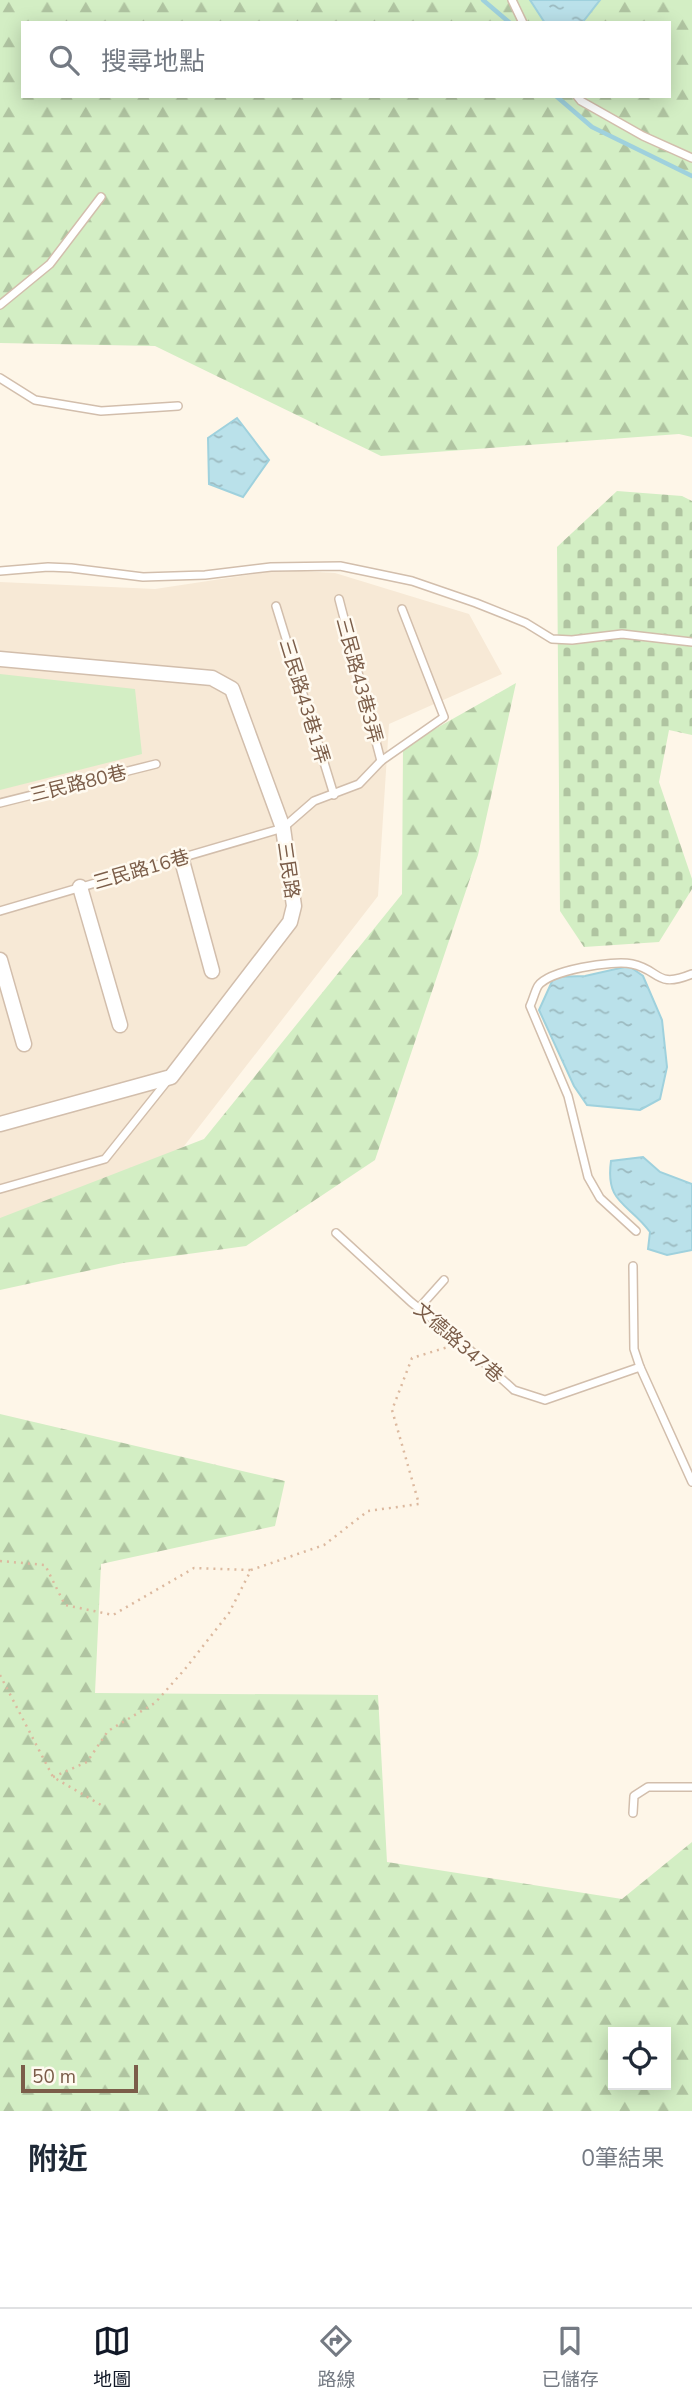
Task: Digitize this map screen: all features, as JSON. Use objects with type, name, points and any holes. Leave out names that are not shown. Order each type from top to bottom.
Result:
[{"type":"street","name":"三民路","points":[[0,659],[212,678],[232,690],[283,828],[294,906],[290,922],[171,1077]]},
{"type":"street","points":[[181,858],[212,971]]},
{"type":"street","points":[[80,887],[120,1025]]},
{"type":"street","points":[[0,960],[24,1044]]},
{"type":"street","points":[[0,1124],[171,1077]]},
{"type":"lane","points":[[512,0],[522,21]]},
{"type":"lane","points":[[579,98],[643,136],[692,158]]},
{"type":"lane","points":[[0,305],[50,264],[101,197]]},
{"type":"lane","points":[[0,378],[35,400],[101,411],[178,406]]},
{"type":"lane","points":[[0,571],[48,567],[143,577],[205,575],[271,567],[340,566],[412,581],[476,603],[526,623],[552,639],[572,640],[621,634],[692,642]]},
{"type":"lane","name":"三民路43巷3弄","points":[[338,600],[381,761]]},
{"type":"lane","name":"三民路43巷1弄","points":[[276,606],[334,795]]},
{"type":"lane","points":[[283,828],[314,801],[359,784],[381,761],[444,717],[402,609]]},
{"type":"lane","name":"三民路80巷","points":[[0,803],[156,764]]},
{"type":"lane","name":"三民路16巷","points":[[0,911],[283,828]]},
{"type":"lane","points":[[636,1231],[600,1198],[588,1177],[568,1096],[530,1006],[539,984],[558,972],[630,963],[645,968],[660,979],[676,980],[692,974]]},
{"type":"lane","points":[[0,1189],[105,1159],[171,1077]]},
{"type":"lane","name":"文德路347巷","points":[[336,1233],[514,1390],[545,1400],[640,1367]]},
{"type":"lane","points":[[633,1266],[634,1349],[692,1482]]},
{"type":"lane","points":[[419,1308],[444,1280]]},
{"type":"lane","points":[[634,1813],[634,1796],[648,1787],[692,1787]]},
{"type":"path","points":[[0,1561],[45,1565],[65,1605],[113,1615],[194,1568],[251,1570],[324,1545],[368,1511],[419,1504],[391,1410],[412,1358],[461,1342]]},
{"type":"path","points":[[53,1777],[87,1762],[108,1731],[155,1703],[229,1614],[251,1570]]},
{"type":"path","points":[[0,1675],[53,1777],[101,1805]]},
{"type":"shaded area","points":[[280,570],[335,573],[469,614],[502,674],[389,724],[378,896],[157,1181],[0,1227],[0,582],[155,589]]},
{"type":"green space","points":[[0,0],[692,0],[692,437],[679,434],[381,456],[155,346],[0,343]]},
{"type":"green space","points":[[617,491],[682,496],[692,501],[692,735],[669,730],[659,782],[692,879],[692,889],[659,942],[584,947],[560,911],[557,547]]},
{"type":"green space","points":[[0,674],[135,689],[142,754],[0,790]]},
{"type":"green space","points":[[516,683],[478,855],[375,1160],[246,1246],[123,1263],[0,1290],[0,1218],[204,1139],[402,894],[403,747]]},
{"type":"green space","points":[[0,1414],[285,1481],[275,1526],[101,1564],[95,1693],[378,1695],[387,1862],[622,1899],[692,1842],[692,2111],[0,2111]]},
{"type":"water","points":[[530,0],[600,0],[584,21],[544,21]]},
{"type":"water","points":[[237,418],[269,460],[243,497],[209,484],[208,438]]},
{"type":"water","points":[[629,966],[643,976],[662,1020],[667,1067],[660,1099],[640,1110],[587,1105],[574,1086],[539,1010],[554,977],[585,976]]},
{"type":"water","points":[[643,1157],[660,1172],[692,1184],[692,1250],[667,1255],[648,1249],[650,1232],[615,1195],[610,1175],[611,1161]]},
{"type":"waterway","points":[[483,0],[508,21]]},
{"type":"waterway","points":[[558,98],[592,127],[692,176]]}]
